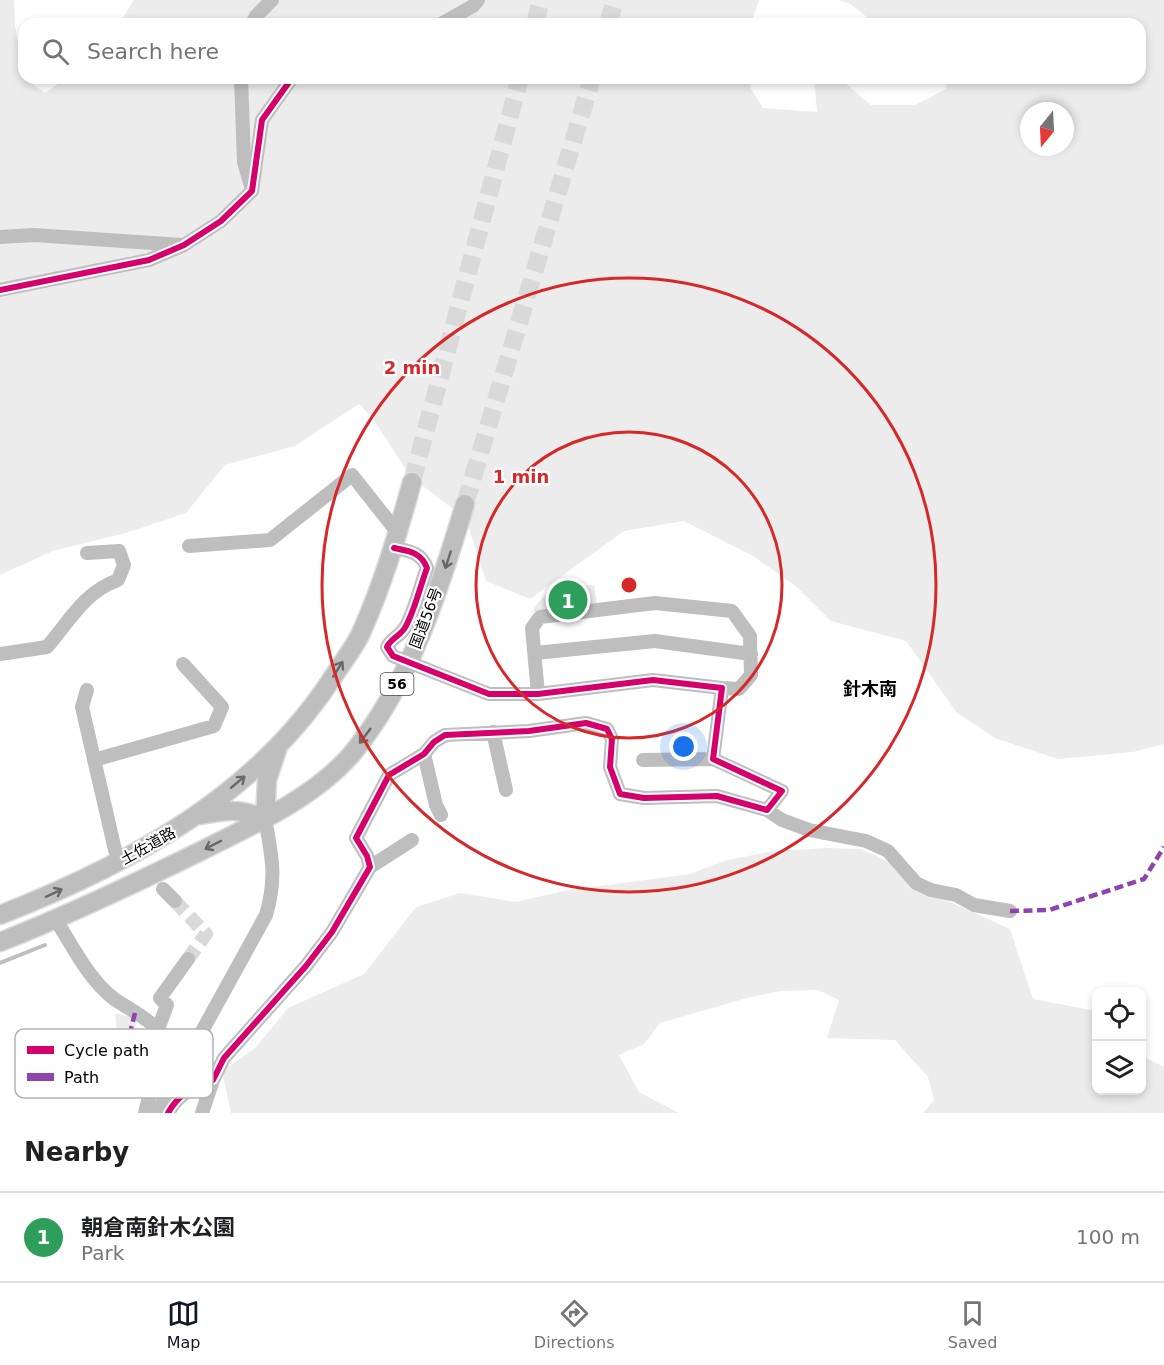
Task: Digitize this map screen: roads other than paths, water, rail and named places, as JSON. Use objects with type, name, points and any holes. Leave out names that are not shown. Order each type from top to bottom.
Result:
[{"type":"highway","points":[[199,815],[225,810],[247,811],[265,819],[267,780],[278,749],[320,699],[360,635],[396,540],[412,482]]},
{"type":"highway","name":"国道56号","points":[[265,819],[308,792],[350,756],[382,712],[409,662],[447,564],[465,504]]},
{"type":"highway","name":"土佐道路","points":[[0,915],[120,862],[199,815],[278,749]]},
{"type":"highway","name":"土佐道路","points":[[0,942],[56,920],[265,819]]},
{"type":"street","points":[[255,18],[272,0]]},
{"type":"street","points":[[452,18],[473,6],[478,0]]},
{"type":"street","points":[[241,84],[244,162],[252,191]]},
{"type":"street","points":[[0,290],[149,261],[184,246],[221,221],[252,191],[262,120],[288,84]]},
{"type":"street","points":[[0,237],[34,236],[184,246]]},
{"type":"street","points":[[189,546],[270,540],[352,475],[396,540],[423,558],[427,568],[406,627],[387,646],[393,656],[489,694],[538,694],[653,680],[739,689],[751,675],[750,636],[732,611],[656,603],[540,616],[532,628],[538,694]]},
{"type":"street","points":[[0,654],[47,647],[84,600],[107,584],[118,580],[124,565],[119,551],[87,553]]},
{"type":"street","points":[[535,653],[655,641],[751,654]]},
{"type":"street","points":[[94,760],[214,726],[222,707],[183,664]]},
{"type":"street","points":[[713,759],[722,688]]},
{"type":"street","points":[[87,690],[82,707],[120,862]]},
{"type":"street","points":[[370,867],[367,856],[356,838],[389,775],[424,754],[445,735],[529,731],[586,723],[607,729],[612,740],[610,767],[620,794],[644,798],[717,796],[767,810],[783,820],[809,830],[866,841],[888,851],[916,883],[931,890],[956,895],[974,905],[1010,911]]},
{"type":"street","points":[[493,732],[506,790]]},
{"type":"street","points":[[424,754],[436,805],[441,815]]},
{"type":"street","points":[[643,760],[713,759],[782,791],[767,810]]},
{"type":"street","points":[[204,1029],[266,915],[273,891],[274,873],[265,819]]},
{"type":"street","points":[[213,1080],[224,1058],[306,966],[332,932],[370,867],[412,840]]},
{"type":"street","points":[[163,889],[175,901]]},
{"type":"street","points":[[56,920],[95,981],[113,998],[159,1029],[167,1005],[159,998],[188,959]]},
{"type":"street","points":[[145,1113],[150,1098]]},
{"type":"street","points":[[158,1113],[166,1098]]},
{"type":"street","points":[[168,1113],[179,1098]]},
{"type":"street","points":[[202,1113],[207,1098]]},
{"type":"waterway","points":[[0,963],[45,945]]},
{"type":"tunnel","points":[[536,18],[541,0]]},
{"type":"tunnel","points":[[610,18],[615,0]]},
{"type":"tunnel","points":[[412,482],[518,84]]},
{"type":"tunnel","points":[[465,504],[590,84]]},
{"type":"tunnel","points":[[175,901],[206,934],[188,959]]},
{"type":"place","name":"朝倉南針木公園","points":[[568,600]]},
{"type":"district","name":"針木南","points":[[870,689]]}]
